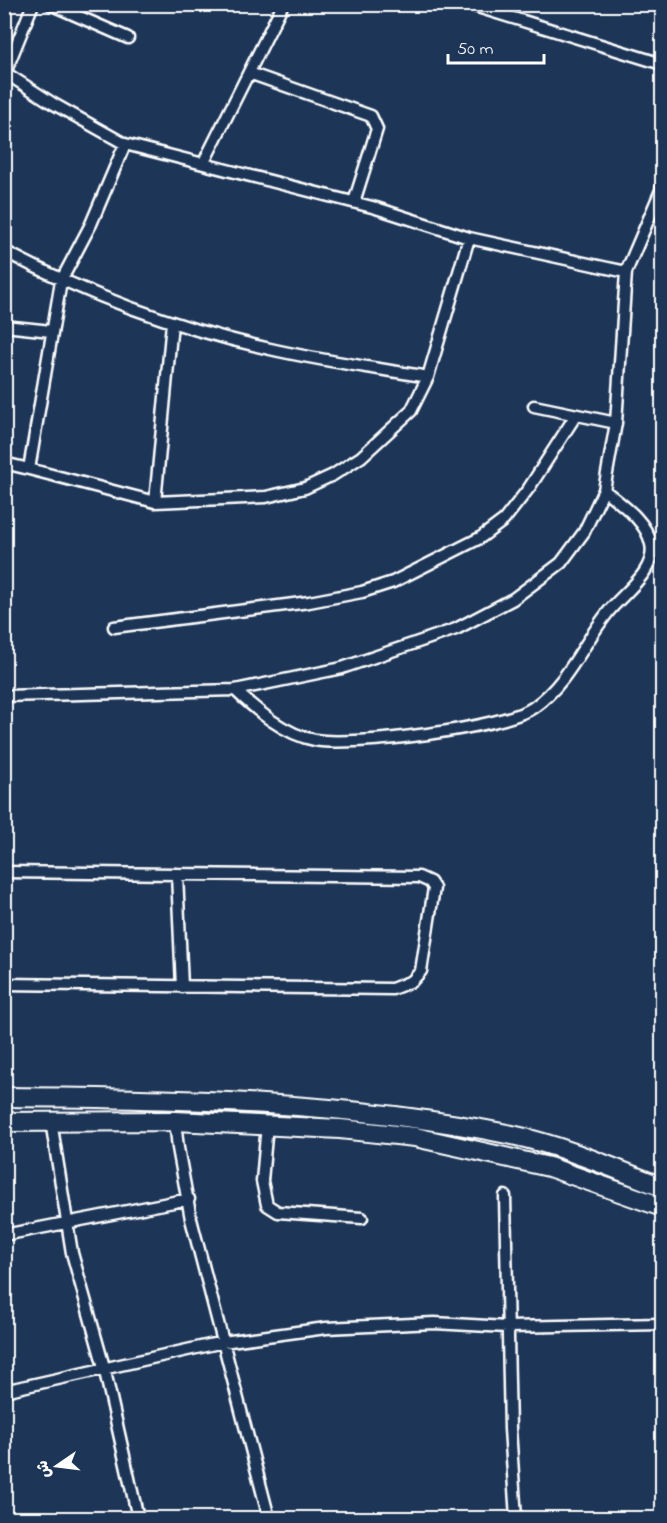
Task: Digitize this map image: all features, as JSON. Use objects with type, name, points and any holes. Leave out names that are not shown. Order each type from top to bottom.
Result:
[{"type":"main road","points":[[4,1097],[213,1101],[398,1116],[514,1135],[571,1152],[663,1187]]},
{"type":"main road","points":[[4,1122],[176,1121],[340,1128],[415,1137],[549,1167],[663,1207]]},
{"type":"street","points":[[33,4],[5,73],[52,103],[125,144],[204,162],[354,202],[470,238],[626,272]]},
{"type":"street","points":[[50,4],[128,38]]},
{"type":"street","points":[[204,162],[283,4]]},
{"type":"street","points":[[468,4],[663,64]]},
{"type":"street","points":[[249,73],[371,116],[377,129],[354,202]]},
{"type":"street","points":[[29,469],[61,281],[91,224],[125,144]]},
{"type":"street","points":[[4,696],[235,690],[342,668],[456,628],[513,599],[561,563],[584,532],[604,490],[616,423],[626,272],[663,188]]},
{"type":"street","points":[[4,463],[155,502],[266,497],[305,488],[324,479],[362,457],[411,411],[428,377],[470,238]]},
{"type":"street","points":[[4,251],[61,281],[172,323],[303,356],[428,377]]},
{"type":"street","points":[[155,502],[172,323]]},
{"type":"street","points":[[4,326],[51,331]]},
{"type":"street","points":[[534,406],[616,423]]},
{"type":"street","points":[[114,627],[309,603],[362,592],[393,582],[480,538],[504,520],[529,488],[576,415]]},
{"type":"street","points":[[235,690],[279,724],[296,734],[315,740],[342,741],[467,729],[532,709],[560,686],[595,628],[649,565],[651,543],[645,530],[632,514],[604,490]]},
{"type":"street","points":[[4,872],[419,877],[430,882],[434,888],[420,971],[404,987],[4,984]]},
{"type":"street","points":[[177,874],[182,987]]},
{"type":"street","points":[[51,1121],[69,1222],[72,1253],[104,1367],[138,1518]]},
{"type":"street","points":[[176,1121],[178,1148],[191,1219],[269,1518]]},
{"type":"street","points":[[267,1125],[262,1172],[267,1205],[278,1212],[362,1218]]},
{"type":"street","points":[[506,1196],[507,1327],[516,1518]]},
{"type":"street","points":[[4,1235],[189,1199]]},
{"type":"street","points":[[4,1391],[223,1342],[370,1325],[458,1323],[507,1327],[663,1324]]}]
